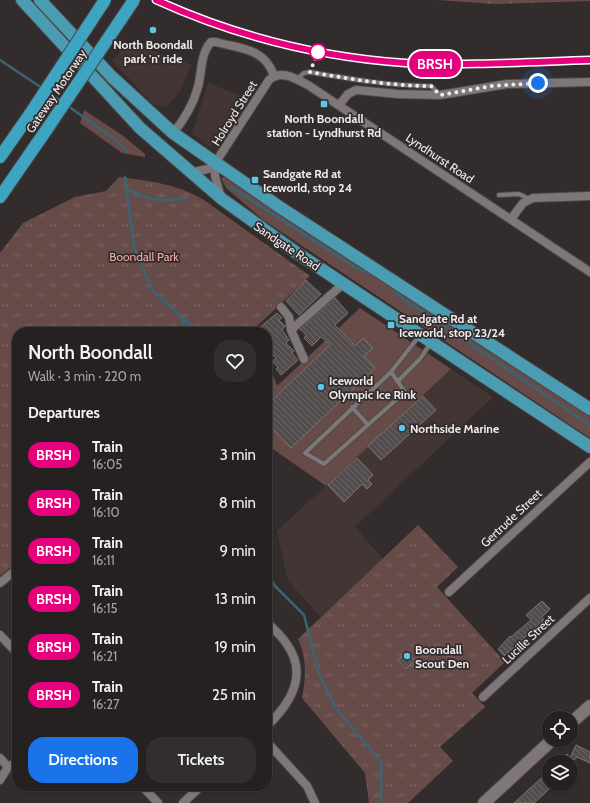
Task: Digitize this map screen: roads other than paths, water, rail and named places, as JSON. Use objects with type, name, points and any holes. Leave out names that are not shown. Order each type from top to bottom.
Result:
[{"type":"highway","name":"Sandgate Road","points":[[22,0],[140,128],[190,173],[222,199],[262,229],[343,284],[590,447]]},
{"type":"highway","points":[[40,0],[112,78],[173,133],[216,164],[590,409]]},
{"type":"highway","name":"Gateway Motorway","points":[[0,157],[105,0]]},
{"type":"highway","name":"Gateway Motorway","points":[[0,197],[134,0]]},
{"type":"main road","points":[[578,717],[590,706]]},
{"type":"main road","points":[[484,803],[544,747]]},
{"type":"street","points":[[173,133],[190,109],[199,85],[202,62],[211,42],[216,42],[261,55],[269,63],[274,76]]},
{"type":"street","name":"Lyndhurst Road","points":[[274,76],[287,75],[297,79],[339,105],[590,272]]},
{"type":"street","name":"Holroyd Street","points":[[216,164],[266,84],[274,76]]},
{"type":"street","points":[[339,105],[348,94],[356,90],[398,94],[440,95],[507,84],[590,82]]},
{"type":"street","points":[[190,173],[207,170],[216,164]]},
{"type":"street","points":[[216,164],[215,176],[222,199]]},
{"type":"street","points":[[510,220],[523,203],[529,199],[537,197],[590,196]]},
{"type":"street","points":[[292,330],[343,284]]},
{"type":"street","points":[[281,307],[290,317],[292,330],[304,359]]},
{"type":"street","name":"Gertrude Street","points":[[449,592],[590,462]]},
{"type":"street","points":[[0,583],[12,573]]},
{"type":"street","name":"Lucille Street","points":[[483,697],[590,598]]},
{"type":"street","points":[[272,627],[286,642],[293,655],[296,672],[294,689],[288,702],[272,720]]},
{"type":"street","points":[[0,635],[12,648]]},
{"type":"street","points":[[272,748],[307,786],[315,803]]},
{"type":"street","points":[[0,758],[8,767]]},
{"type":"street","points":[[0,780],[8,767],[12,765]]},
{"type":"street","points":[[147,791],[158,803]]},
{"type":"street","points":[[183,803],[196,791]]},
{"type":"lane","points":[[297,79],[304,73],[310,72],[410,86],[431,86],[440,95]]},
{"type":"lane","points":[[499,194],[519,194],[529,199]]},
{"type":"lane","points":[[390,372],[405,392],[324,464],[305,453],[390,372],[420,335]]},
{"type":"lane","points":[[398,381],[420,359],[432,342]]},
{"type":"lane","points":[[352,408],[368,425]]},
{"type":"waterway","points":[[0,60],[42,88]]},
{"type":"waterway","points":[[48,92],[62,102]]},
{"type":"waterway","points":[[68,106],[117,141],[127,152]]},
{"type":"waterway","points":[[125,177],[134,247],[152,290],[193,327]]},
{"type":"waterway","points":[[231,187],[356,268],[380,279],[391,287],[400,297],[590,425]]},
{"type":"waterway","points":[[126,189],[155,200],[186,198]]},
{"type":"waterway","points":[[183,319],[184,327]]},
{"type":"waterway","points":[[272,581],[274,585],[304,615],[319,674],[335,707],[381,762],[381,803]]},
{"type":"railway","points":[[156,0],[186,13],[247,34],[309,50],[341,55],[405,62],[451,64],[590,60]]},
{"type":"train","name":"BRSH","points":[[156,0],[230,29],[254,36],[328,54],[355,58],[433,64],[590,60]]},
{"type":"place","name":"North Boondall park 'n' ride","points":[[153,30]]},
{"type":"place","name":"North Boondall station - Lyndhurst Rd","points":[[324,104]]},
{"type":"place","name":"Sandgate Rd at Iceworld, stop 24","points":[[255,180]]},
{"type":"place","name":"Sandgate Rd at Iceworld, stop 23/24","points":[[391,325]]},
{"type":"place","name":"Iceworld Olympic Ice Rink","points":[[321,387]]},
{"type":"place","name":"Northside Marine","points":[[402,428]]},
{"type":"place","name":"Boondall Scout Den","points":[[407,656]]},
{"type":"park label","name":"Boondall Park","points":[[144,256]]}]
